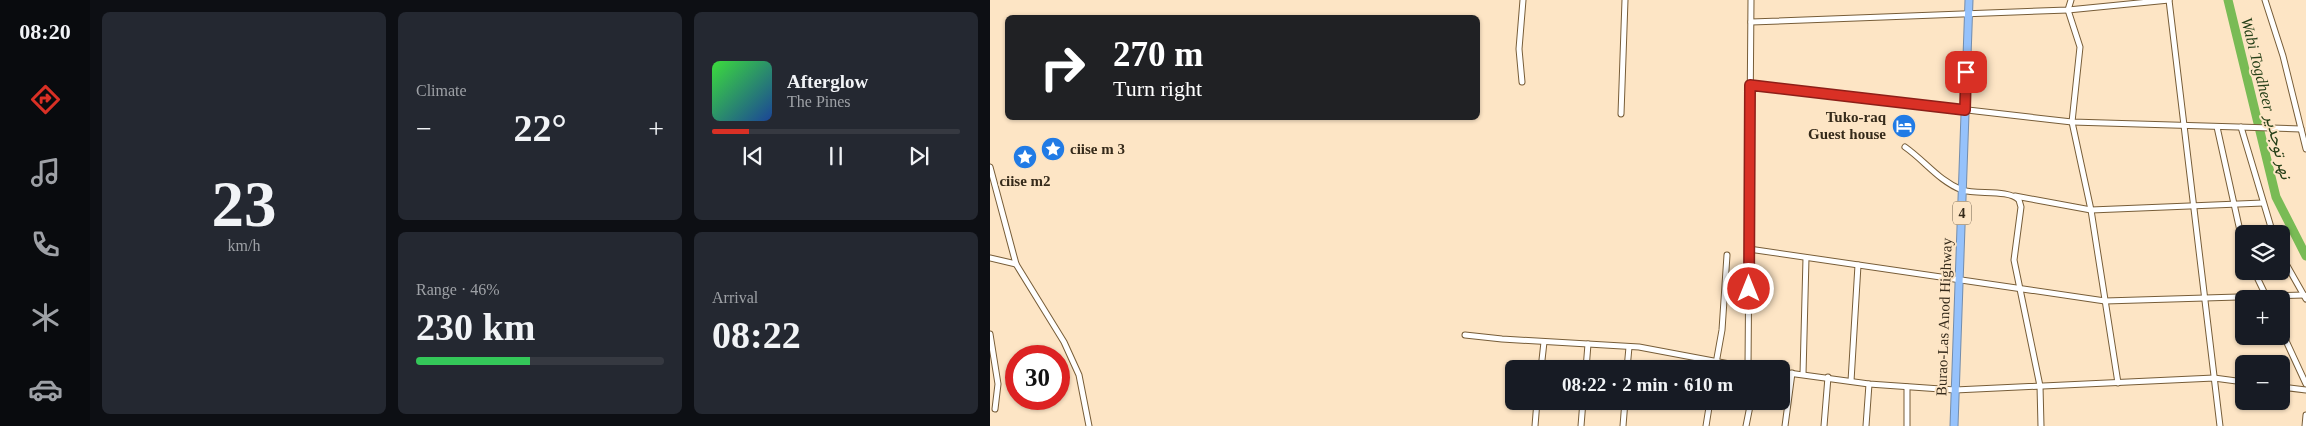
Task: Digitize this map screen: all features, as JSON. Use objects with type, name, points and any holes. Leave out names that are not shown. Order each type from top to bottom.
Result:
[{"type":"highway","name":"Burao-Las Anod Highway","points":[[1954,426],[1969,0]]},
{"type":"street","points":[[1522,82],[1519,49],[1523,0]]},
{"type":"street","points":[[1622,114],[1625,0]]},
{"type":"street","points":[[1748,360],[1751,0]]},
{"type":"street","points":[[2071,0],[2068,10],[2080,47],[2072,122],[2091,210],[2118,382]]},
{"type":"street","points":[[1751,22],[2068,10],[2169,0],[2220,426]]},
{"type":"street","points":[[2265,0],[2283,56],[2306,149]]},
{"type":"street","points":[[1750,85],[2072,122],[2301,129]]},
{"type":"street","points":[[2217,127],[2238,225]]},
{"type":"street","points":[[2241,127],[2269,225]]},
{"type":"street","points":[[1905,147],[1934,173],[1963,190],[2012,196],[2091,210],[2263,203]]},
{"type":"street","points":[[990,167],[1016,264],[1064,342],[1079,375],[1089,426]]},
{"type":"street","points":[[2012,196],[2019,200],[2021,207],[2014,260],[2040,386],[2041,426]]},
{"type":"street","points":[[1749,249],[2105,301],[2235,299]]},
{"type":"street","points":[[1716,360],[1722,330],[1727,255]]},
{"type":"street","points":[[990,258],[1016,264]]},
{"type":"street","points":[[1803,374],[1806,258]]},
{"type":"street","points":[[1851,381],[1858,265]]},
{"type":"street","points":[[2290,271],[2305,297],[2290,297]]},
{"type":"street","points":[[990,334],[998,384],[995,409]]},
{"type":"street","points":[[1465,335],[1629,347],[1704,360]]},
{"type":"street","points":[[1542,360],[1544,342]]},
{"type":"street","points":[[1587,360],[1588,344]]},
{"type":"street","points":[[2288,345],[2306,384]]},
{"type":"street","points":[[1628,360],[1629,347]]},
{"type":"street","points":[[1785,426],[1792,373],[1869,384],[1955,390],[2214,378],[2235,381]]},
{"type":"street","points":[[1824,426],[1828,377]]},
{"type":"street","points":[[1866,426],[1869,384]]},
{"type":"street","points":[[1907,387],[1907,426]]},
{"type":"street","points":[[2290,388],[2306,390]]},
{"type":"street","points":[[1535,426],[1537,410]]},
{"type":"street","points":[[1581,426],[1582,410]]},
{"type":"street","points":[[1623,426],[1624,410]]},
{"type":"street","points":[[1706,426],[1709,410]]},
{"type":"street","points":[[1746,426],[1749,410]]},
{"type":"street","points":[[2305,426],[2306,415]]},
{"type":"waterway","name":"Wabi Togdheer نهر توجدير","points":[[2228,0],[2276,197],[2306,256]]},
{"type":"place","name":"Tuko-raq Guest house","points":[[1904,126]]},
{"type":"place","name":"ciise m 3","points":[[1053,149]]},
{"type":"place","name":"ciise m2","points":[[1025,157]]},
{"type":"route","points":[[1749,289],[1750,85],[1965,110],[1966,72]]}]
